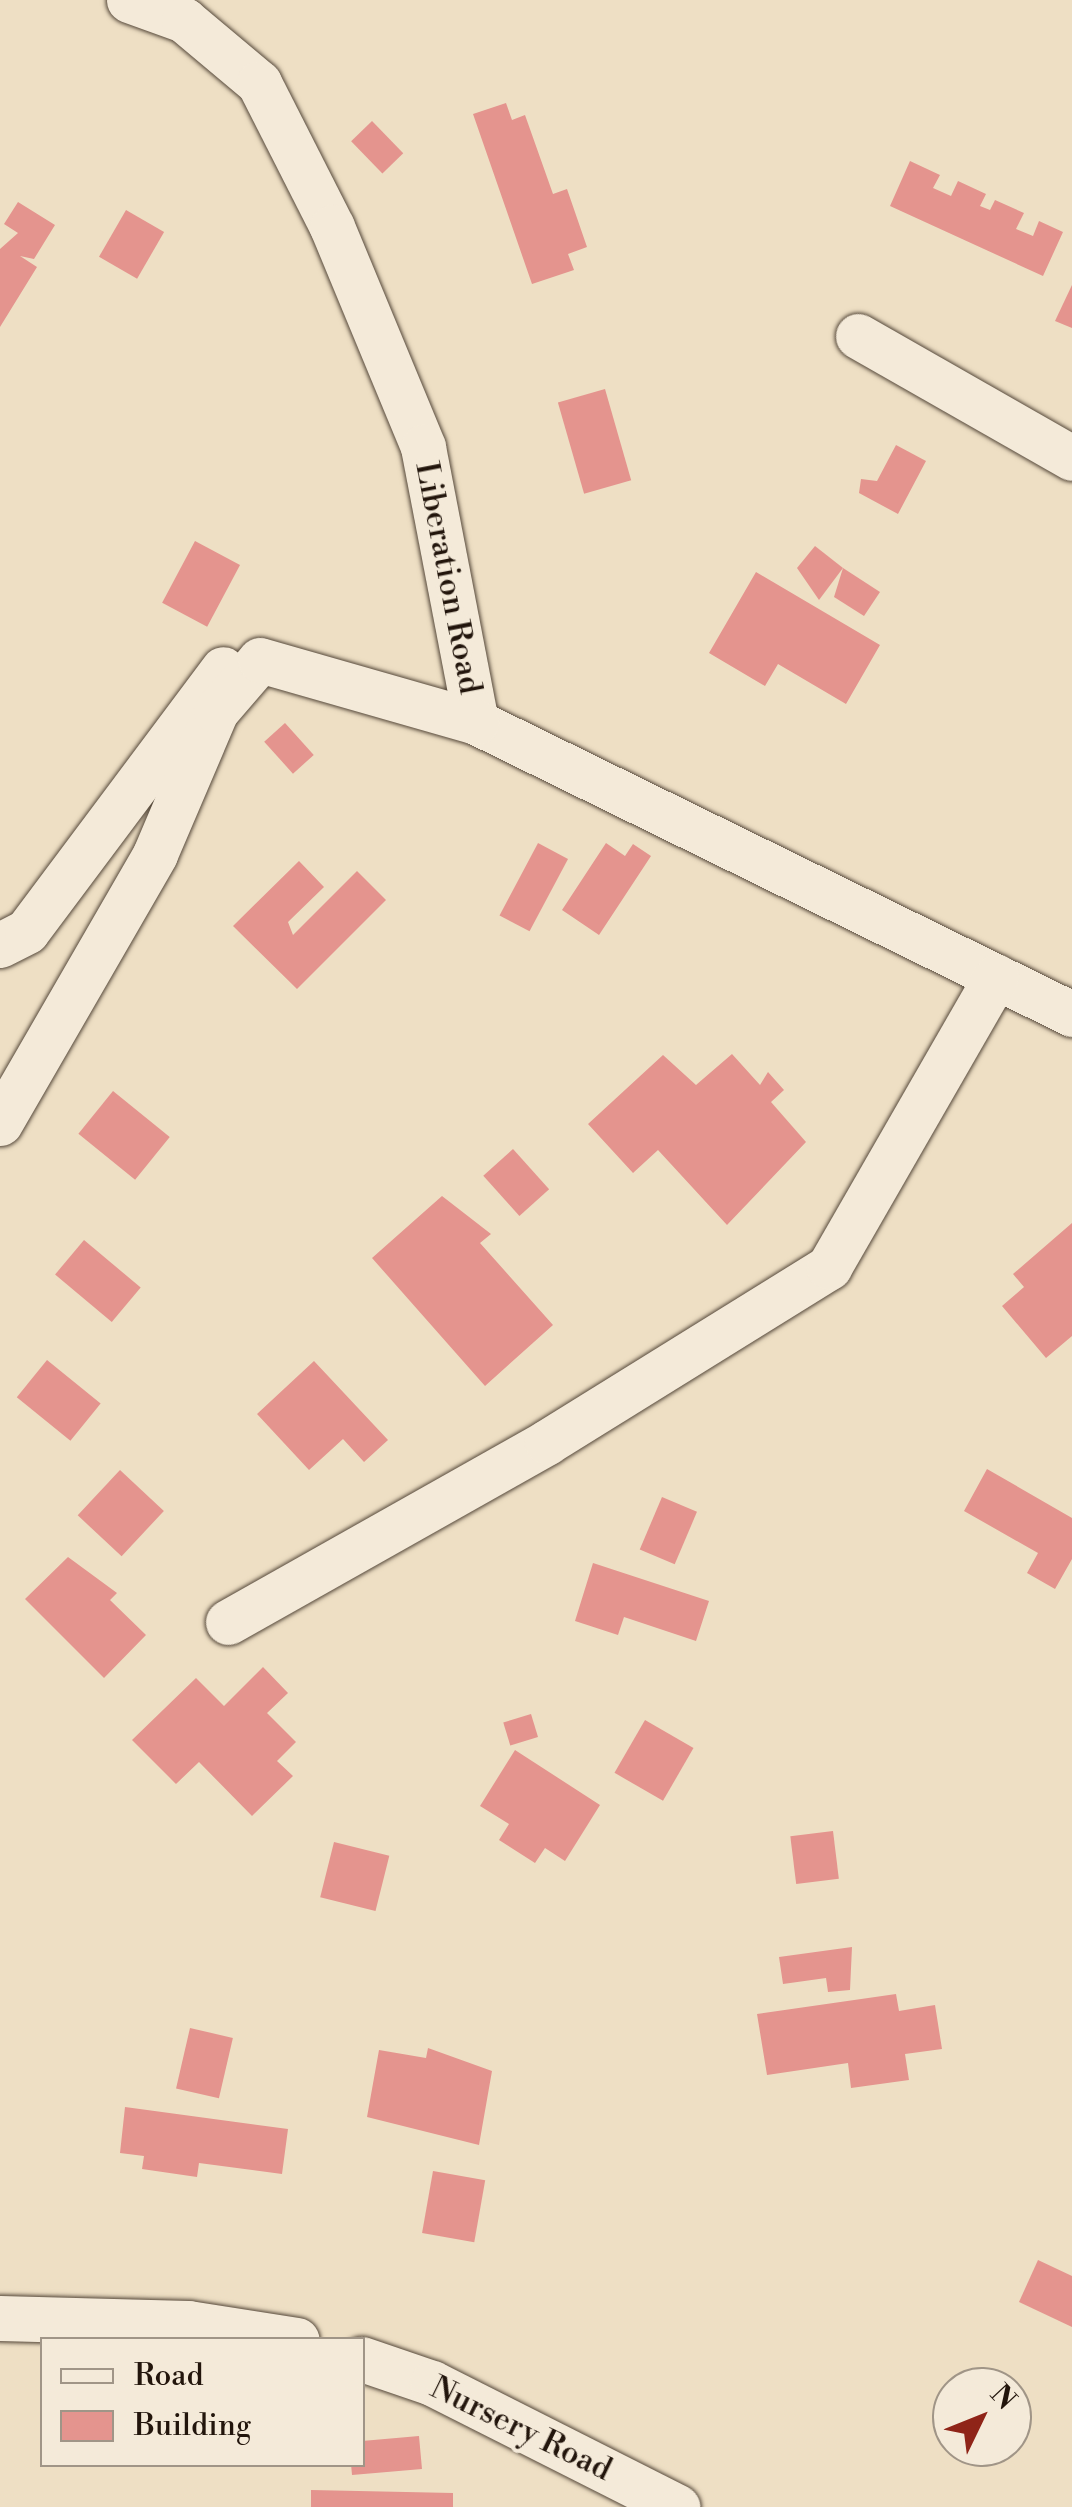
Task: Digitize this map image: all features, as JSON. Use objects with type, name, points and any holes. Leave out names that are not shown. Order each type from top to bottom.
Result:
[{"type":"street","name":"Liberation Road","points":[[129,0],[184,20],[259,83],[332,227],[423,447],[476,722],[1072,1014]]},
{"type":"street","points":[[858,336],[1072,458]]},
{"type":"street","points":[[0,1123],[156,854],[216,712],[260,660]]},
{"type":"street","points":[[0,946],[27,931],[197,693],[227,665],[260,660],[476,722]]},
{"type":"street","points":[[228,1622],[547,1442],[829,1267],[996,977]]},
{"type":"street","points":[[0,2318],[188,2324],[277,2337]]},
{"type":"street","name":"Nursery Road","points":[[365,2360],[432,2384],[676,2507]]},
{"type":"building","points":[[506,103],[512,120],[525,115],[553,194],[567,189],[587,247],[568,254],[574,270],[532,284],[473,114]]},
{"type":"building","points":[[372,121],[403,153],[382,174],[351,141]]},
{"type":"building","points":[[910,161],[940,175],[933,188],[951,196],[958,181],[986,194],[980,206],[990,210],[995,200],[1024,213],[1016,229],[1033,236],[1039,221],[1063,232],[1043,276],[890,206]]},
{"type":"building","points":[[18,202],[55,225],[34,259],[20,256],[37,267],[0,327],[0,249],[18,233],[4,224]]},
{"type":"building","points":[[126,210],[164,232],[137,279],[99,257]]},
{"type":"building","points":[[1072,285],[1072,328],[1055,321]]},
{"type":"building","points":[[605,389],[631,480],[584,494],[558,403]]},
{"type":"building","points":[[896,445],[926,461],[898,514],[859,493],[861,479],[877,481]]},
{"type":"building","points":[[195,541],[240,565],[207,627],[162,603]]},
{"type":"building","points":[[815,546],[843,568],[819,600],[797,568]]},
{"type":"building","points":[[843,568],[880,592],[864,616],[834,597]]},
{"type":"building","points":[[756,572],[880,645],[846,704],[778,664],[765,686],[709,653]]},
{"type":"building","points":[[285,723],[314,755],[293,774],[264,742]]},
{"type":"building","points":[[538,843],[568,859],[530,931],[500,915]]},
{"type":"building","points":[[606,843],[625,856],[633,844],[651,856],[599,935],[562,910]]},
{"type":"building","points":[[299,861],[324,887],[288,922],[293,935],[357,871],[386,900],[297,989],[233,926]]},
{"type":"building","points":[[732,1054],[760,1085],[768,1072],[784,1090],[771,1102],[806,1142],[727,1225],[658,1150],[633,1173],[588,1124],[663,1055],[696,1085]]},
{"type":"building","points":[[113,1091],[170,1137],[135,1180],[78,1134]]},
{"type":"building","points":[[513,1149],[549,1189],[519,1216],[483,1176]]},
{"type":"building","points":[[442,1196],[491,1234],[480,1243],[553,1325],[485,1386],[372,1258]]},
{"type":"building","points":[[1072,1223],[1072,1336],[1046,1358],[1002,1306],[1024,1287],[1013,1274]]},
{"type":"building","points":[[84,1240],[141,1288],[112,1322],[55,1274]]},
{"type":"building","points":[[47,1360],[101,1403],[70,1441],[17,1397]]},
{"type":"building","points":[[314,1361],[388,1440],[364,1462],[343,1439],[309,1470],[257,1414]]},
{"type":"building","points":[[987,1469],[1072,1518],[1072,1559],[1055,1589],[1027,1573],[1038,1553],[964,1511]]},
{"type":"building","points":[[120,1470],[164,1511],[122,1556],[78,1515]]},
{"type":"building","points":[[662,1497],[697,1512],[675,1564],[640,1549]]},
{"type":"building","points":[[68,1557],[117,1593],[110,1600],[146,1635],[104,1678],[25,1599]]},
{"type":"building","points":[[593,1563],[709,1601],[696,1641],[624,1617],[618,1635],[575,1621]]},
{"type":"building","points":[[263,1667],[288,1693],[267,1713],[296,1742],[277,1761],[293,1776],[252,1816],[199,1762],[176,1784],[132,1740],[196,1678],[224,1706]]},
{"type":"building","points":[[531,1714],[538,1737],[510,1745],[503,1722]]},
{"type":"building","points":[[645,1720],[693,1748],[663,1801],[614,1773]]},
{"type":"building","points":[[515,1750],[600,1805],[565,1861],[545,1848],[535,1863],[499,1840],[509,1824],[480,1806]]},
{"type":"building","points":[[833,1831],[839,1879],[796,1884],[790,1836]]},
{"type":"building","points":[[334,1842],[389,1856],[376,1911],[320,1897]]},
{"type":"building","points":[[852,1947],[850,1990],[828,1992],[826,1978],[783,1984],[779,1957]]},
{"type":"building","points":[[896,1994],[899,2011],[935,2005],[942,2049],[905,2054],[909,2080],[851,2088],[848,2063],[767,2075],[757,2014]]},
{"type":"building","points":[[190,2028],[233,2038],[219,2098],[176,2088]]},
{"type":"building","points":[[428,2048],[492,2071],[479,2145],[367,2117],[379,2050],[426,2058]]},
{"type":"building","points":[[125,2107],[288,2129],[282,2174],[199,2163],[197,2177],[142,2169],[144,2156],[120,2153]]},
{"type":"building","points":[[433,2171],[485,2180],[474,2242],[422,2233]]},
{"type":"building","points":[[1038,2260],[1072,2276],[1072,2327],[1019,2302]]},
{"type":"building","points":[[419,2436],[422,2469],[352,2475],[351,2467],[365,2467],[365,2441]]},
{"type":"building","points":[[311,2490],[453,2493],[453,2507],[311,2507]]}]
